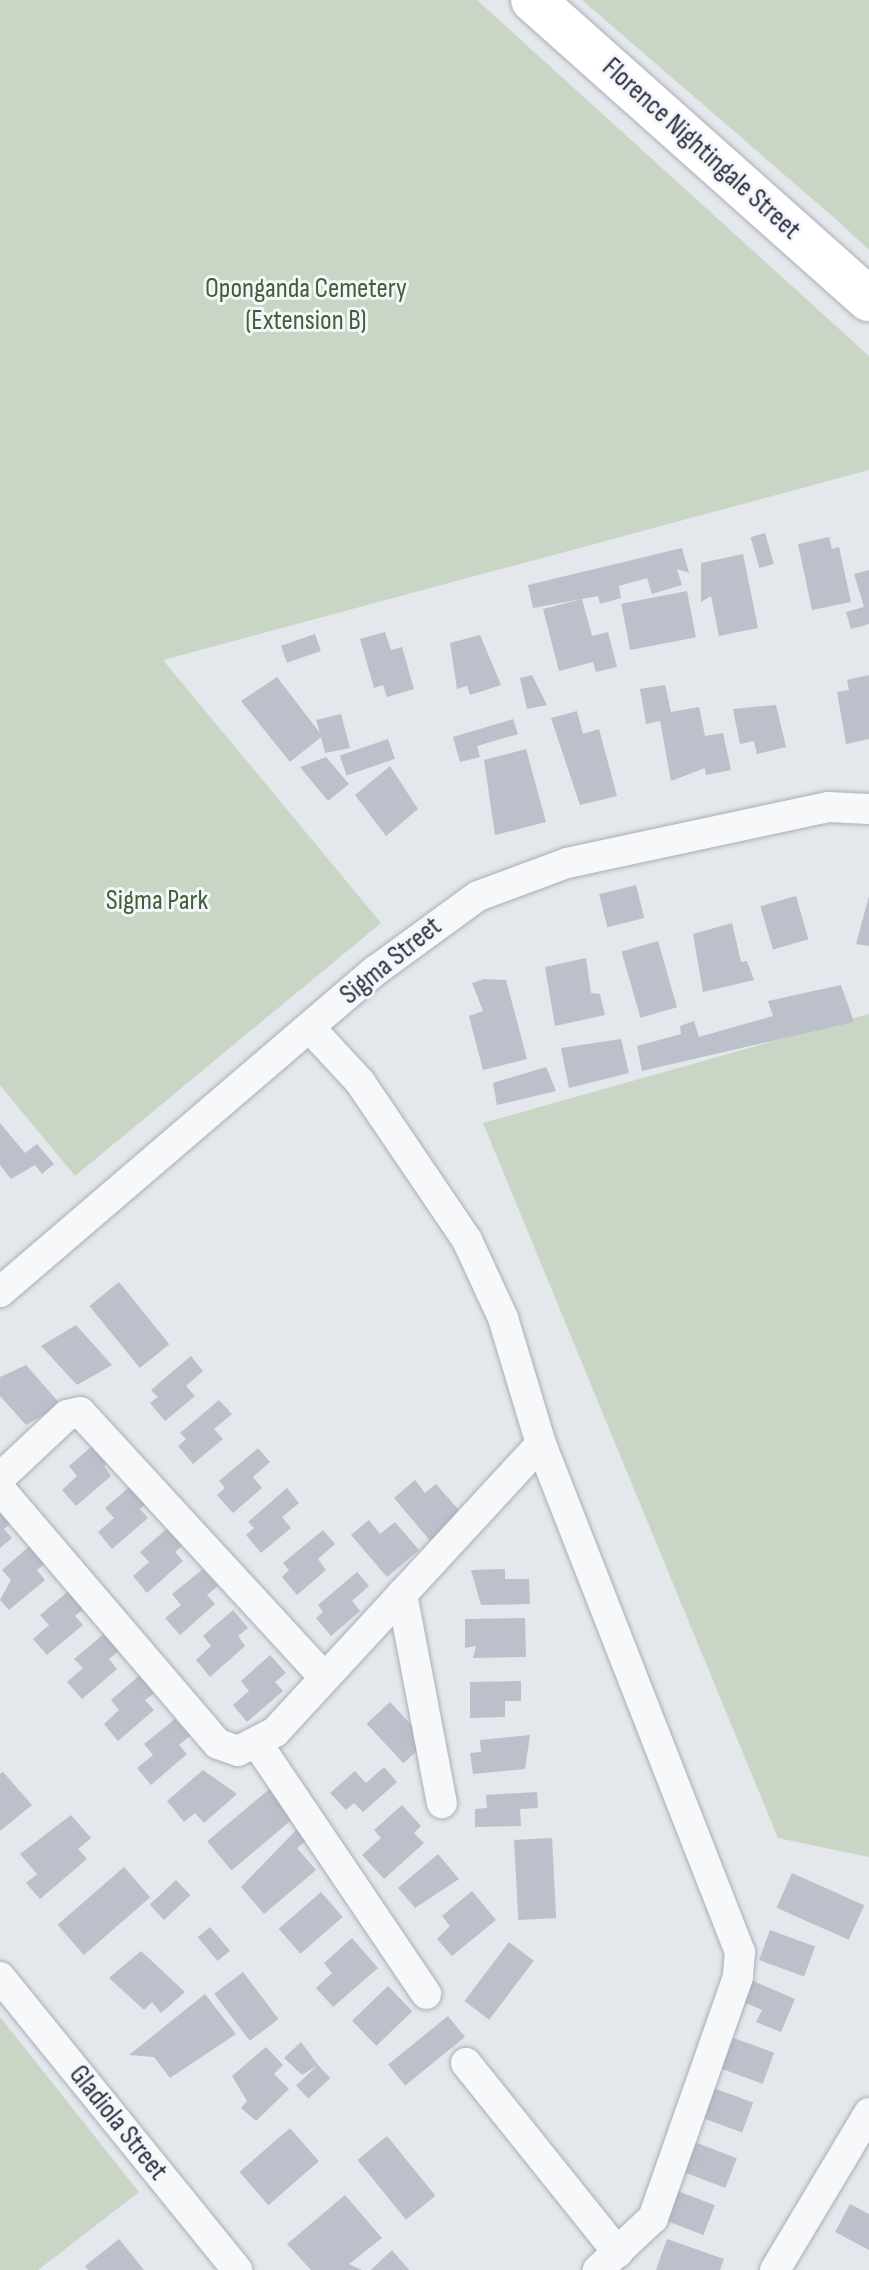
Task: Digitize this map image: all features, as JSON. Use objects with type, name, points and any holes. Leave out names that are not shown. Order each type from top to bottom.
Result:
[{"type":"main road","name":"Florence Nightingale Street","points":[[533,0],[869,299]]},
{"type":"street","name":"Sigma Street","points":[[0,1292],[440,920],[517,880],[828,807],[869,809]]},
{"type":"street","points":[[310,1028],[360,1082],[467,1240],[503,1318],[541,1444],[741,1966],[653,2218],[608,2262],[466,2063]]},
{"type":"street","points":[[322,1675],[80,1412],[67,1415],[13,1460],[0,1489],[218,1744],[238,1751],[259,1746],[322,1675],[541,1444]]},
{"type":"street","points":[[402,1594],[442,1803]]},
{"type":"street","points":[[259,1746],[426,1994]]},
{"type":"street","name":"Gladiola Street","points":[[0,1977],[237,2270]]},
{"type":"street","points":[[775,2270],[869,2113]]},
{"type":"green space","name":"Oponganda Cemetery (Extension B)","points":[[0,0],[477,0],[869,356],[869,470],[163,660],[381,923],[75,1176],[0,1085]]},
{"type":"green space","points":[[582,0],[869,0],[869,250],[838,221]]},
{"type":"green space","points":[[869,1014],[869,1857],[778,1838],[483,1123]]},
{"type":"green space","points":[[0,2017],[139,2192],[38,2270],[0,2270]]},
{"type":"building","points":[[765,533],[774,564],[759,568],[751,537]]},
{"type":"building","points":[[829,537],[832,549],[839,547],[851,602],[812,610],[798,544]]},
{"type":"building","points":[[682,548],[689,573],[677,569],[682,585],[652,594],[647,578],[619,586],[621,598],[600,604],[598,596],[533,608],[528,585]]},
{"type":"building","points":[[743,554],[758,628],[719,636],[711,596],[701,602],[701,563]]},
{"type":"building","points":[[869,570],[869,624],[851,629],[846,612],[864,607],[854,574]]},
{"type":"building","points":[[687,591],[696,637],[630,650],[621,604]]},
{"type":"building","points":[[582,599],[592,636],[608,632],[617,667],[596,672],[593,662],[559,671],[543,609]]},
{"type":"building","points":[[385,632],[391,650],[402,647],[414,689],[387,697],[383,685],[374,688],[360,639]]},
{"type":"building","points":[[315,634],[321,651],[287,663],[281,646]]},
{"type":"building","points":[[480,635],[501,685],[470,695],[467,686],[457,689],[450,643]]},
{"type":"building","points":[[532,675],[547,705],[527,709],[520,678]]},
{"type":"building","points":[[869,675],[869,739],[846,744],[837,692],[849,690],[847,680]]},
{"type":"building","points":[[277,677],[320,733],[316,720],[341,714],[350,748],[325,753],[321,737],[290,762],[241,701]]},
{"type":"building","points":[[665,685],[671,712],[699,707],[705,736],[723,733],[731,770],[706,775],[705,768],[671,781],[660,721],[646,724],[640,689]]},
{"type":"building","points":[[776,705],[786,747],[757,754],[754,741],[740,744],[733,709]]},
{"type":"building","points":[[577,711],[583,734],[599,729],[617,796],[580,805],[551,718]]},
{"type":"building","points":[[513,719],[518,734],[477,746],[480,757],[460,762],[453,737]]},
{"type":"building","points":[[388,739],[395,759],[347,775],[340,756]]},
{"type":"building","points":[[526,749],[546,822],[495,835],[484,760]]},
{"type":"building","points":[[326,757],[349,784],[328,801],[300,767]]},
{"type":"building","points":[[390,766],[418,809],[386,836],[355,795]]},
{"type":"building","points":[[636,885],[644,918],[607,927],[599,894]]},
{"type":"building","points":[[796,896],[808,939],[773,949],[760,906]]},
{"type":"building","points":[[869,896],[869,946],[856,944]]},
{"type":"building","points":[[732,923],[741,962],[747,961],[754,980],[703,992],[693,934]]},
{"type":"building","points":[[658,941],[677,1007],[640,1018],[621,951]]},
{"type":"building","points":[[586,958],[591,993],[600,994],[605,1015],[555,1026],[545,967]]},
{"type":"building","points":[[484,979],[506,980],[527,1059],[483,1070],[469,1016],[483,1011],[472,983]]},
{"type":"building","points":[[841,985],[854,1022],[642,1071],[637,1046],[681,1034],[680,1026],[694,1021],[699,1037],[773,1016],[768,1001]]},
{"type":"building","points":[[621,1039],[629,1073],[569,1088],[561,1048]]},
{"type":"building","points":[[546,1067],[556,1091],[497,1105],[493,1083]]},
{"type":"building","points":[[0,1123],[25,1153],[37,1144],[54,1164],[42,1174],[35,1165],[11,1179],[0,1165]]},
{"type":"building","points":[[119,1282],[169,1344],[140,1368],[89,1306]]},
{"type":"building","points":[[76,1325],[112,1365],[77,1385],[41,1346]]},
{"type":"building","points":[[191,1356],[203,1371],[186,1386],[195,1396],[165,1421],[150,1403],[158,1397],[151,1390]]},
{"type":"building","points":[[26,1365],[61,1405],[26,1425],[0,1396],[0,1377]]},
{"type":"building","points":[[219,1400],[232,1414],[214,1429],[223,1439],[193,1464],[178,1446],[186,1439],[180,1433]]},
{"type":"building","points":[[99,1440],[114,1458],[104,1466],[111,1476],[76,1506],[62,1490],[77,1476],[69,1466]]},
{"type":"building","points":[[258,1448],[270,1462],[253,1477],[262,1488],[233,1513],[217,1495],[225,1488],[219,1481]]},
{"type":"building","points":[[415,1480],[425,1493],[436,1484],[464,1516],[432,1543],[394,1498]]},
{"type":"building","points":[[135,1482],[150,1500],[140,1509],[148,1518],[112,1549],[98,1532],[114,1518],[105,1508]]},
{"type":"building","points":[[287,1488],[299,1503],[282,1517],[291,1528],[261,1553],[246,1535],[254,1528],[248,1522]]},
{"type":"building","points":[[0,1503],[14,1520],[4,1529],[12,1538],[0,1548]]},
{"type":"building","points":[[369,1520],[380,1534],[395,1522],[419,1550],[387,1577],[351,1535]]},
{"type":"building","points":[[170,1526],[185,1543],[175,1552],[183,1561],[147,1593],[133,1576],[149,1562],[140,1552]]},
{"type":"building","points":[[323,1530],[335,1544],[318,1559],[326,1570],[297,1595],[282,1577],[289,1570],[283,1563]]},
{"type":"building","points":[[32,1544],[47,1562],[37,1570],[45,1580],[9,1610],[0,1600],[11,1580],[2,1570]]},
{"type":"building","points":[[203,1569],[218,1586],[207,1595],[215,1604],[180,1635],[165,1618],[181,1605],[172,1594]]},
{"type":"building","points":[[505,1569],[505,1579],[529,1579],[530,1604],[481,1605],[471,1570]]},
{"type":"building","points":[[357,1572],[369,1586],[352,1601],[360,1611],[331,1636],[316,1618],[323,1612],[318,1605]]},
{"type":"building","points":[[71,1589],[86,1607],[75,1616],[83,1625],[47,1655],[33,1639],[49,1625],[40,1615]]},
{"type":"building","points":[[233,1610],[248,1628],[238,1636],[245,1646],[210,1677],[196,1660],[211,1646],[203,1636]]},
{"type":"building","points":[[525,1618],[526,1657],[473,1658],[476,1646],[465,1648],[465,1619]]},
{"type":"building","points":[[105,1633],[120,1650],[109,1659],[117,1669],[82,1699],[67,1682],[83,1668],[74,1659]]},
{"type":"building","points":[[270,1655],[286,1673],[275,1682],[283,1691],[247,1722],[233,1705],[249,1691],[241,1681]]},
{"type":"building","points":[[141,1674],[156,1692],[145,1700],[154,1710],[118,1741],[104,1724],[119,1710],[111,1700]]},
{"type":"building","points":[[521,1681],[521,1701],[505,1701],[505,1717],[470,1718],[470,1682]]},
{"type":"building","points":[[390,1702],[427,1741],[403,1763],[367,1724]]},
{"type":"building","points":[[175,1719],[190,1736],[179,1745],[187,1754],[151,1785],[137,1768],[153,1755],[144,1744]]},
{"type":"building","points":[[530,1735],[525,1769],[473,1774],[470,1753],[481,1752],[480,1740]]},
{"type":"building","points":[[384,1767],[397,1782],[363,1812],[354,1803],[346,1810],[330,1793],[355,1771],[366,1783]]},
{"type":"building","points":[[203,1770],[237,1794],[204,1823],[195,1813],[184,1822],[167,1801]]},
{"type":"building","points":[[3,1772],[32,1805],[0,1831],[0,1774]]},
{"type":"building","points":[[273,1786],[297,1815],[232,1870],[207,1841]]},
{"type":"building","points":[[537,1792],[538,1808],[520,1809],[521,1826],[475,1827],[475,1809],[487,1808],[486,1795]]},
{"type":"building","points":[[402,1805],[421,1826],[414,1833],[424,1843],[384,1879],[362,1855],[381,1838],[374,1830]]},
{"type":"building","points":[[71,1815],[91,1838],[78,1849],[87,1859],[40,1899],[26,1883],[37,1874],[20,1854]]},
{"type":"building","points":[[300,1826],[310,1838],[297,1848],[316,1870],[264,1914],[241,1887]]},
{"type":"building","points":[[552,1838],[556,1918],[518,1920],[514,1840]]},
{"type":"building","points":[[438,1854],[459,1879],[415,1908],[398,1888]]},
{"type":"building","points":[[124,1867],[150,1897],[84,1955],[58,1925]]},
{"type":"building","points":[[792,1873],[864,1905],[849,1940],[777,1908]]},
{"type":"building","points":[[176,1880],[190,1895],[164,1920],[150,1905]]},
{"type":"building","points":[[472,1891],[496,1920],[452,1956],[437,1939],[450,1926],[442,1916]]},
{"type":"building","points":[[321,1892],[343,1917],[300,1954],[279,1929]]},
{"type":"building","points":[[210,1927],[230,1951],[218,1961],[198,1937]]},
{"type":"building","points":[[770,1930],[815,1946],[804,1976],[759,1960]]},
{"type":"building","points":[[352,1938],[378,1968],[333,2007],[316,1988],[332,1973],[324,1963]]},
{"type":"building","points":[[509,1942],[534,1961],[489,2020],[464,2001]]},
{"type":"building","points":[[141,1951],[185,1992],[161,2013],[152,2002],[144,2010],[109,1978]]},
{"type":"building","points":[[243,1972],[279,2019],[250,2041],[214,1994]]},
{"type":"building","points":[[753,1981],[795,1999],[781,2032],[756,2022],[762,2010],[744,2002]]},
{"type":"building","points":[[388,1986],[412,2011],[376,2046],[352,2021]]},
{"type":"building","points":[[205,1994],[236,2034],[170,2078],[154,2057],[129,2055]]},
{"type":"building","points":[[448,2016],[465,2037],[405,2085],[388,2064]]},
{"type":"building","points":[[728,2036],[774,2053],[763,2084],[717,2067]]},
{"type":"building","points":[[301,2042],[318,2065],[302,2075],[284,2058]]},
{"type":"building","points":[[266,2047],[283,2065],[274,2074],[289,2089],[256,2121],[241,2108],[247,2101],[232,2076]]},
{"type":"building","points":[[318,2065],[330,2078],[308,2099],[296,2085]]},
{"type":"building","points":[[708,2086],[753,2102],[742,2132],[697,2116]]},
{"type":"building","points":[[290,2128],[319,2161],[268,2205],[239,2172]]},
{"type":"building","points":[[387,2136],[435,2196],[406,2220],[357,2160]]},
{"type":"building","points":[[692,2141],[737,2158],[725,2188],[681,2171]]},
{"type":"building","points":[[670,2188],[715,2205],[703,2235],[659,2218]]},
{"type":"building","points":[[345,2195],[382,2238],[349,2264],[362,2270],[311,2270],[287,2244]]},
{"type":"building","points":[[850,2204],[869,2214],[869,2250],[835,2232]]},
{"type":"building","points":[[119,2239],[144,2270],[88,2270],[85,2266]]},
{"type":"building","points":[[667,2239],[724,2259],[720,2270],[656,2270]]},
{"type":"building","points":[[392,2250],[409,2270],[371,2270]]},
{"type":"park label","name":"Sigma Park","points":[[157,901]]}]
